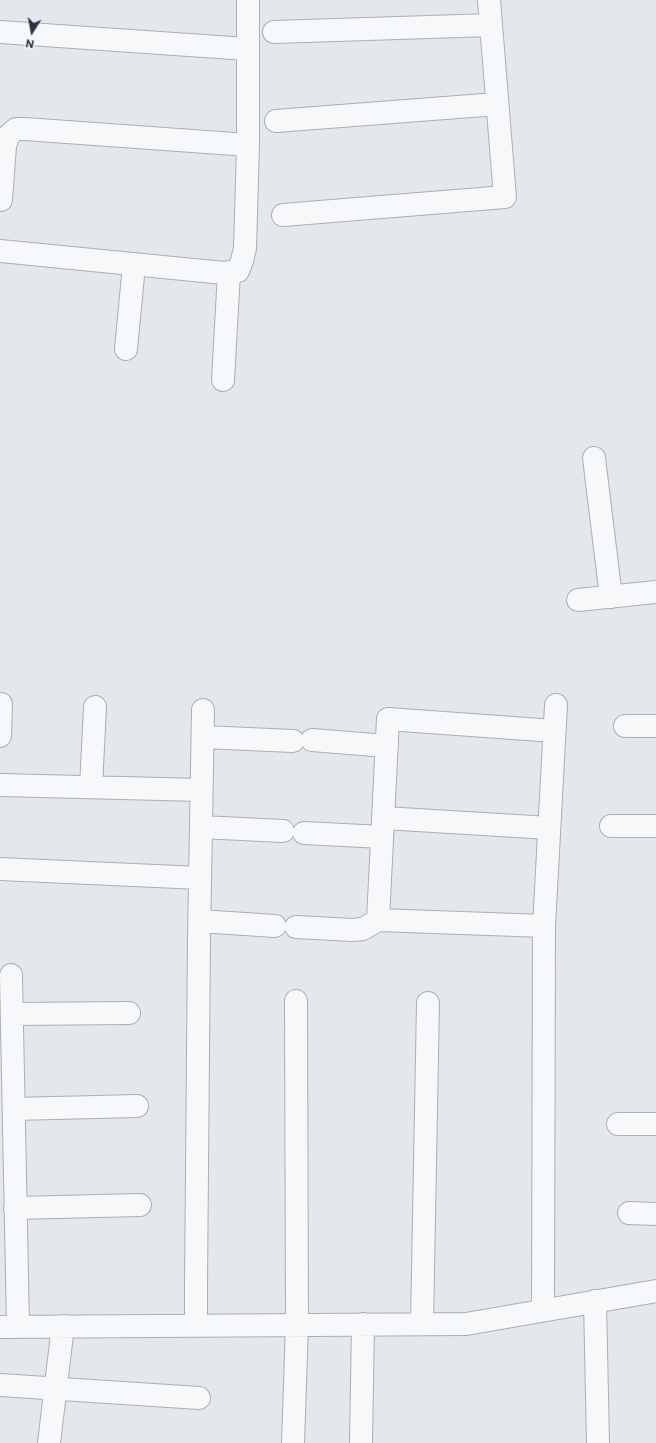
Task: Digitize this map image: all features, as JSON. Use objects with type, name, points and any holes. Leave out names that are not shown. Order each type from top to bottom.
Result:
[{"type":"street","points":[[0,251],[224,273],[238,270],[245,248],[248,145],[248,0]]},
{"type":"street","points":[[283,215],[505,197],[489,0]]},
{"type":"street","points":[[274,32],[491,25]]},
{"type":"street","points":[[0,32],[247,49]]},
{"type":"street","points":[[276,121],[497,104]]},
{"type":"street","points":[[0,200],[5,146],[8,136],[16,129],[248,145]]},
{"type":"street","points":[[126,349],[134,265]]},
{"type":"street","points":[[223,380],[229,272]]},
{"type":"street","points":[[594,458],[611,597]]},
{"type":"street","points":[[578,600],[656,592]]},
{"type":"street","points":[[0,736],[1,704]]},
{"type":"street","points":[[543,1310],[544,926],[556,705]]},
{"type":"street","points":[[91,787],[95,707]]},
{"type":"street","points":[[196,1325],[199,921],[203,710]]},
{"type":"street","points":[[378,920],[388,719],[554,731]]},
{"type":"street","points":[[625,726],[656,726]]},
{"type":"street","points":[[203,737],[387,746]]},
{"type":"street","points":[[0,785],[201,790]]},
{"type":"street","points":[[611,826],[656,826]]},
{"type":"street","points":[[201,827],[283,831]]},
{"type":"street","points":[[304,833],[383,828],[549,828]]},
{"type":"street","points":[[0,868],[200,878]]},
{"type":"street","points":[[199,921],[352,930],[363,930],[378,920],[544,926]]},
{"type":"street","points":[[11,975],[12,1014],[6,1043],[14,1109],[7,1142],[16,1208],[8,1237],[9,1326],[466,1324],[656,1291]]},
{"type":"street","points":[[293,1443],[297,1324],[296,1001]]},
{"type":"street","points":[[422,1324],[428,1002]]},
{"type":"street","points":[[12,1014],[129,1013]]},
{"type":"street","points":[[14,1109],[137,1106]]},
{"type":"street","points":[[618,1124],[656,1124]]},
{"type":"street","points":[[16,1208],[140,1205]]},
{"type":"street","points":[[629,1213],[656,1214]]},
{"type":"street","points":[[595,1301],[598,1443]]},
{"type":"street","points":[[361,1443],[362,1324]]},
{"type":"street","points":[[48,1443],[63,1326]]},
{"type":"street","points":[[0,1385],[199,1398]]}]
